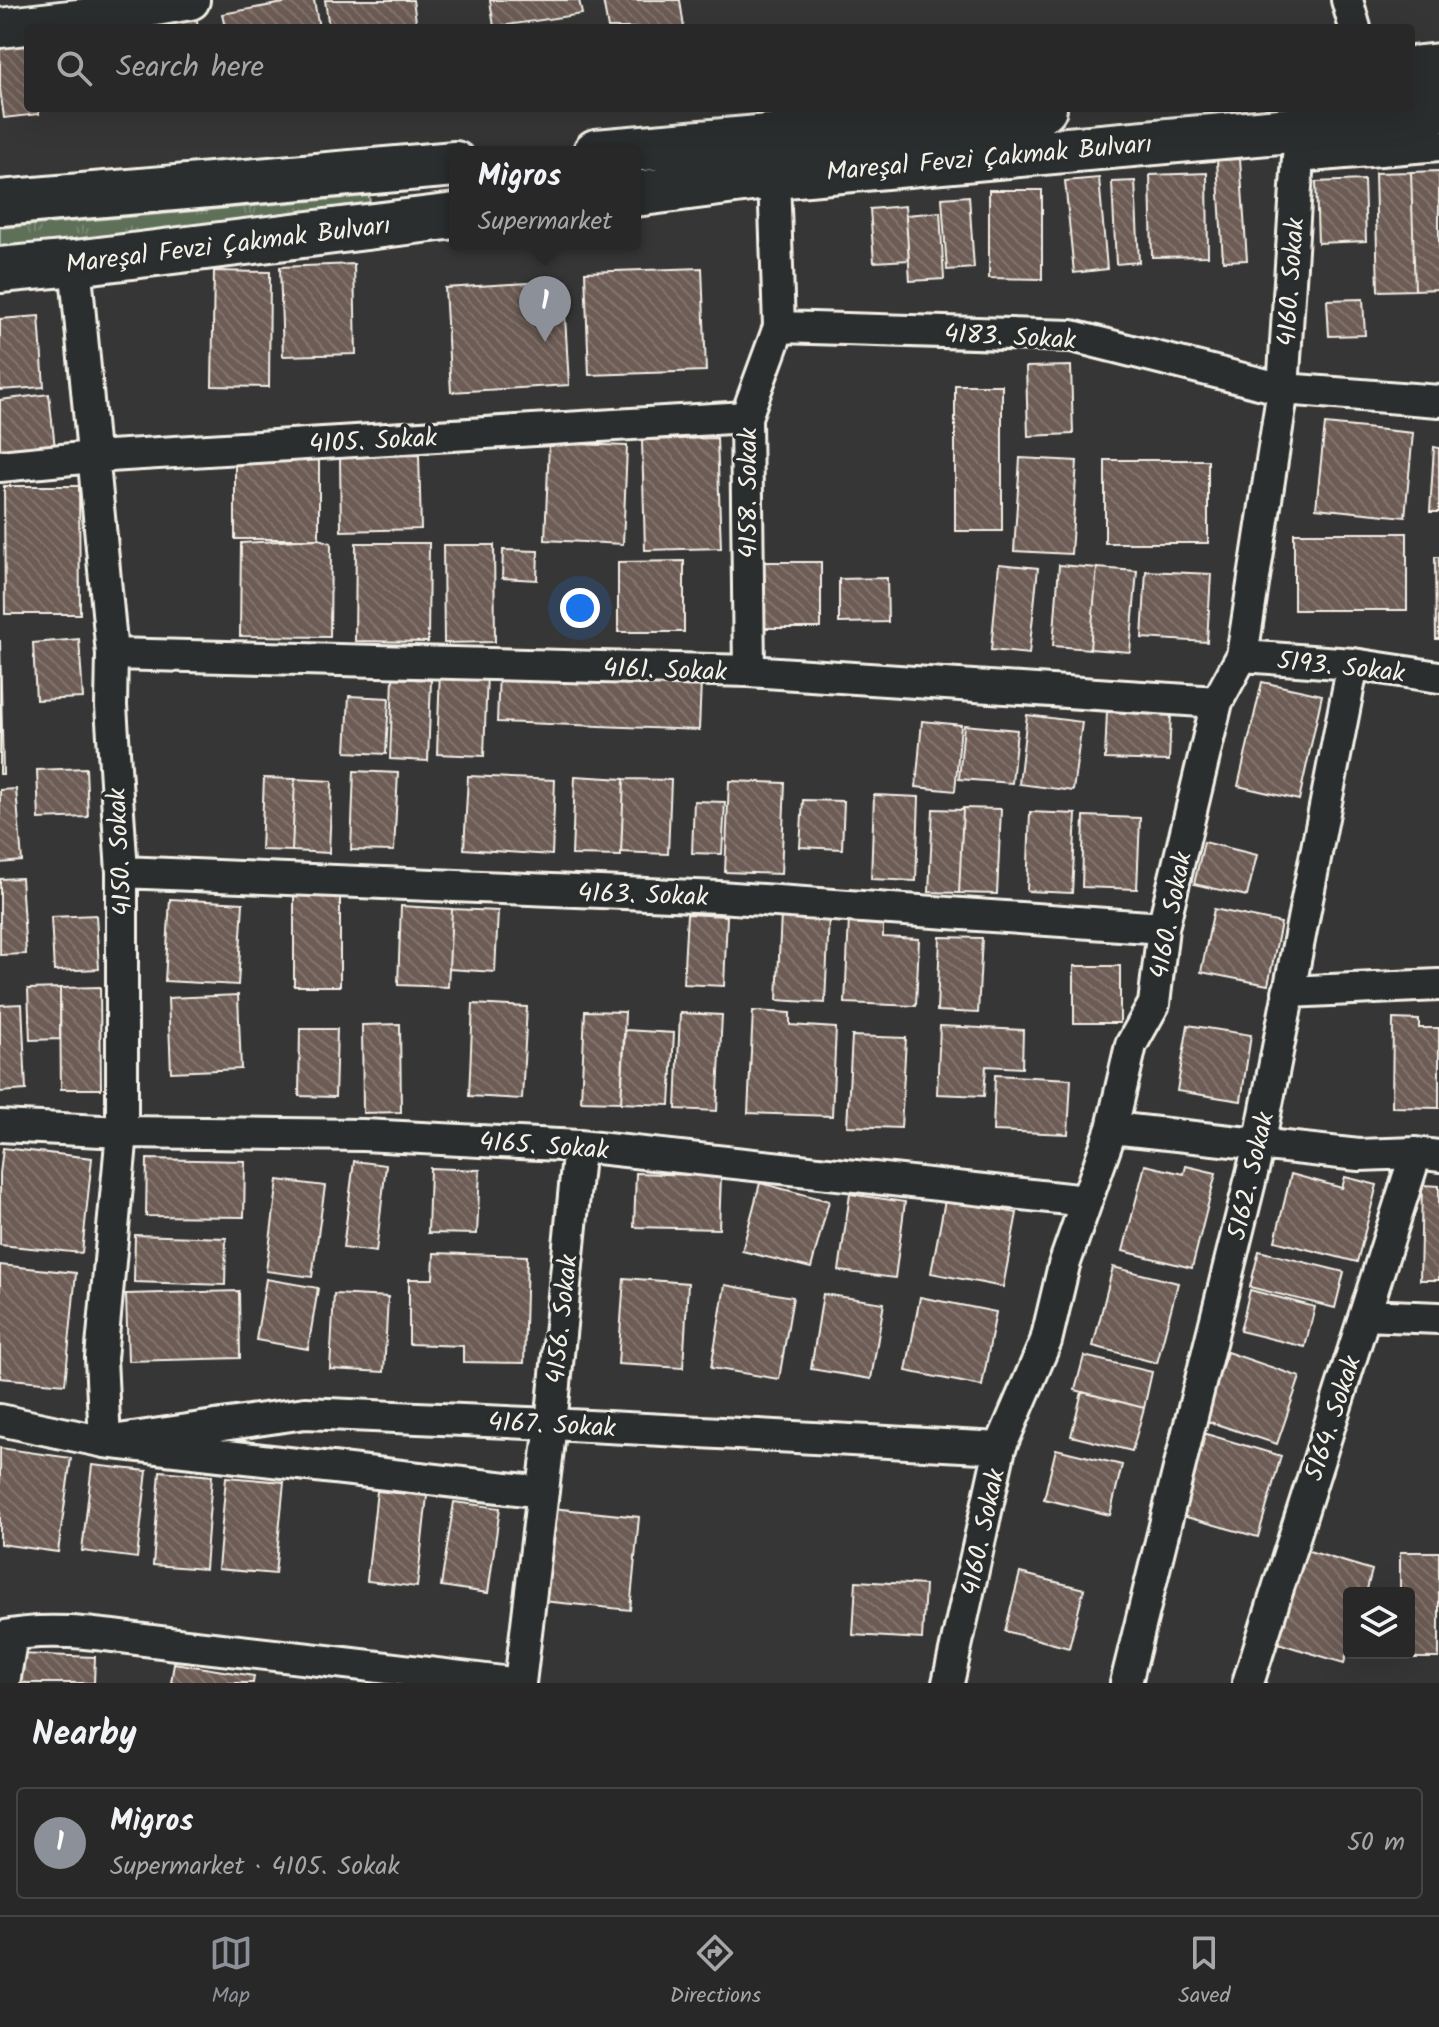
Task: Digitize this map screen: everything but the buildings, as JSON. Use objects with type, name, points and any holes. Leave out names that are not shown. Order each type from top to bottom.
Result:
[{"type":"highway","points":[[1415,69],[1439,66]]},
{"type":"highway","name":"Mareşal Fevzi Çakmak Bulvarı","points":[[641,193],[774,176],[1300,143],[1439,109]]},
{"type":"highway","name":"Mareşal Fevzi Çakmak Bulvarı","points":[[641,148],[1006,112]]},
{"type":"highway","name":"Mareşal Fevzi Çakmak Bulvarı","points":[[0,203],[449,165]]},
{"type":"highway","name":"Mareşal Fevzi Çakmak Bulvarı","points":[[0,270],[449,217]]},
{"type":"street","points":[[35,24],[190,0]]},
{"type":"street","points":[[1347,0],[1354,24]]},
{"type":"street","points":[[0,28],[24,25]]},
{"type":"street","points":[[1300,143],[1439,145]]},
{"type":"street","name":"4160. Sokak","points":[[948,1683],[1000,1448],[1046,1341],[1064,1265],[1112,1128],[1131,1045],[1154,1004],[1163,928],[1217,702],[1242,656],[1283,389],[1300,143]]},
{"type":"street","name":"4158. Sokak","points":[[749,671],[746,417],[779,327],[774,176]]},
{"type":"street","name":"4150. Sokak","points":[[75,263],[112,654],[111,706],[122,872],[122,1132],[101,1358],[105,1442]]},
{"type":"street","name":"4183. Sokak","points":[[779,327],[1072,336],[1283,389],[1439,401]]},
{"type":"street","name":"4105. Sokak","points":[[0,466],[93,457],[746,417]]},
{"type":"street","name":"4161. Sokak","points":[[112,654],[749,671],[1217,702]]},
{"type":"street","name":"5193. Sokak","points":[[1242,656],[1353,664],[1439,677]]},
{"type":"street","name":"5162. Sokak","points":[[1126,1683],[1259,1145],[1353,664]]},
{"type":"street","name":"4163. Sokak","points":[[122,872],[719,897],[1163,928]]},
{"type":"street","points":[[1288,992],[1439,985]]},
{"type":"street","name":"4165. Sokak","points":[[0,1126],[122,1132],[363,1135],[579,1146],[1086,1201]]},
{"type":"street","points":[[1112,1128],[1359,1155],[1427,1155]]},
{"type":"street","name":"4156. Sokak","points":[[520,1683],[551,1424],[579,1146]]},
{"type":"street","name":"5164. Sokak","points":[[1248,1683],[1365,1315],[1427,1155]]},
{"type":"street","points":[[1365,1315],[1439,1318]]},
{"type":"street","name":"4167. Sokak","points":[[105,1442],[305,1413],[1000,1448]]},
{"type":"street","name":"4167. Sokak","points":[[0,1420],[105,1442],[543,1492]]},
{"type":"street","points":[[4,1683],[6,1636],[66,1632],[326,1671],[511,1683]]},
{"type":"green space","points":[[369,196],[371,208],[0,251],[0,228]]},
{"type":"place","name":"Migros","points":[[545,342]]}]
